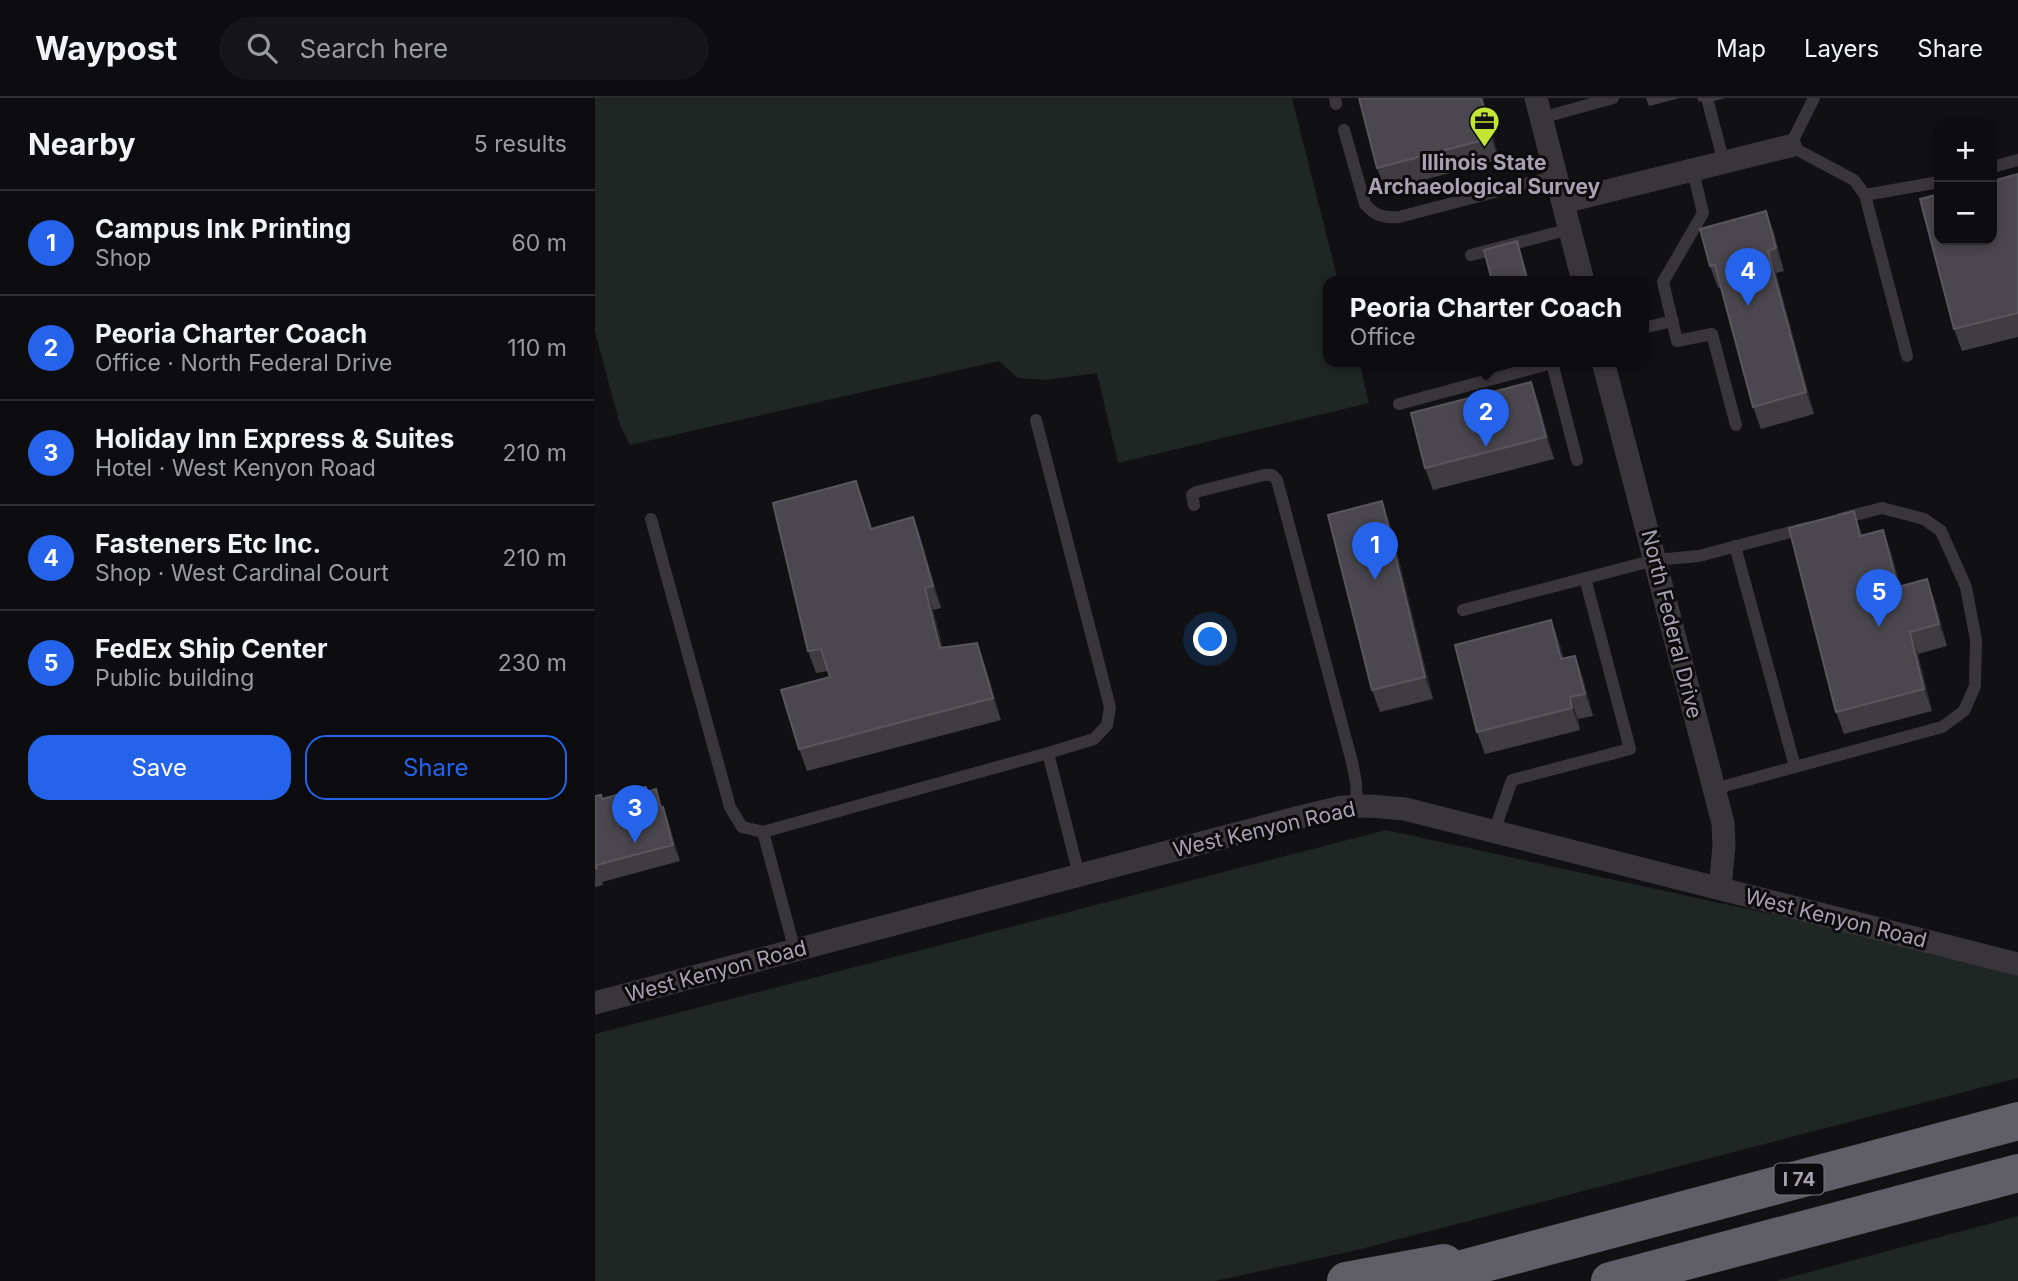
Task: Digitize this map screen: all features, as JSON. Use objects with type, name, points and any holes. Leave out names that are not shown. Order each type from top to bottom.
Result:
[{"type":"highway","name":"I 74","points":[[1417,1281],[2018,1121]]},
{"type":"highway","name":"I 74","points":[[1610,1281],[2018,1173]]},
{"type":"highway","points":[[1346,1281],[1581,1238]]},
{"type":"street","points":[[1539,108],[1582,276]]},
{"type":"street","points":[[1563,202],[1790,146]]},
{"type":"street","name":"North Federal Drive","points":[[1605,367],[1723,823],[1720,888]]},
{"type":"street","name":"West Kenyon Road","points":[[595,1003],[1292,819],[1357,806],[1405,809],[2018,964]]},
{"type":"lane","points":[[1539,108],[1613,98]]},
{"type":"lane","points":[[1814,98],[1790,146],[1854,180],[1865,195],[1907,356]]},
{"type":"lane","points":[[1708,102],[1724,163]]},
{"type":"lane","points":[[1344,130],[1365,204],[1373,214],[1387,218],[1556,176]]},
{"type":"lane","points":[[1997,166],[2018,160]]},
{"type":"lane","points":[[1693,171],[1703,213],[1663,282],[1677,341],[1712,334],[1736,425]]},
{"type":"lane","points":[[1865,195],[1934,183]]},
{"type":"lane","points":[[1471,255],[1570,229]]},
{"type":"lane","points":[[1649,327],[1672,321]]},
{"type":"lane","points":[[1399,404],[1537,367]]},
{"type":"lane","points":[[1557,367],[1577,460]]},
{"type":"lane","points":[[651,519],[730,807],[742,827],[763,832],[1094,739],[1107,725],[1110,707],[1036,420]]},
{"type":"lane","points":[[1194,505],[1192,495],[1196,492],[1264,475],[1272,475],[1277,480],[1352,762],[1357,806]]},
{"type":"lane","points":[[1714,789],[1942,727],[1965,711],[1975,686],[1976,640],[1966,587],[1941,531],[1924,519],[1882,508],[1829,522]]},
{"type":"lane","points":[[1463,610],[1655,560],[1699,556],[1815,525]]},
{"type":"lane","points":[[1735,547],[1795,767]]},
{"type":"lane","points":[[1494,832],[1512,780],[1630,749],[1585,578]]},
{"type":"lane","points":[[1048,753],[1079,875]]},
{"type":"lane","points":[[763,832],[795,951]]},
{"type":"shaded area","points":[[595,98],[1292,98],[1337,276],[1323,276],[1323,367],[1360,367],[1369,403],[1118,463],[1097,373],[1046,380],[1018,378],[999,361],[630,445],[620,425],[595,332]]},
{"type":"shaded area","points":[[1386,830],[2018,968],[2018,1078],[1357,1250],[1215,1281],[595,1281],[595,1034]]},
{"type":"shaded area","points":[[2018,1216],[2018,1281],[1776,1281]]},
{"type":"building","points":[[1359,98],[1481,98],[1491,138],[1377,168]]},
{"type":"building","points":[[2018,174],[2018,313],[1954,329],[1920,199],[1934,195],[1934,245],[1997,245],[1997,180]]},
{"type":"building","points":[[1766,211],[1776,248],[1768,251],[1806,392],[1753,407],[1715,265],[1710,266],[1700,229]]},
{"type":"building","points":[[1517,241],[1526,276],[1491,276],[1484,250]]},
{"type":"building","points":[[1531,382],[1546,437],[1425,468],[1411,413]]},
{"type":"building","points":[[856,481],[871,529],[913,517],[933,586],[925,588],[940,648],[977,643],[993,698],[799,749],[781,690],[830,677],[821,649],[808,651],[773,503]]},
{"type":"building","points":[[1382,501],[1425,677],[1372,690],[1328,515]]},
{"type":"building","points":[[1854,511],[1860,536],[1883,530],[1898,587],[1927,579],[1939,624],[1910,632],[1924,689],[1836,712],[1789,528]]},
{"type":"building","points":[[1551,620],[1561,659],[1575,656],[1585,694],[1570,697],[1572,708],[1477,732],[1455,645]]},
{"type":"building","points":[[646,787],[647,792],[656,789],[673,845],[596,865],[595,869],[595,796],[601,795],[602,799]]},
{"type":"place","name":"Illinois State Archaeological Survey","points":[[1484,149]]},
{"type":"place","name":"Fasteners Etc Inc.","points":[[1748,306]]},
{"type":"place","name":"Peoria Charter Coach","points":[[1486,447]]},
{"type":"place","name":"Campus Ink Printing","points":[[1375,580]]},
{"type":"place","name":"FedEx Ship Center","points":[[1879,627]]},
{"type":"place","name":"Holiday Inn Express & Suites","points":[[635,843]]}]
